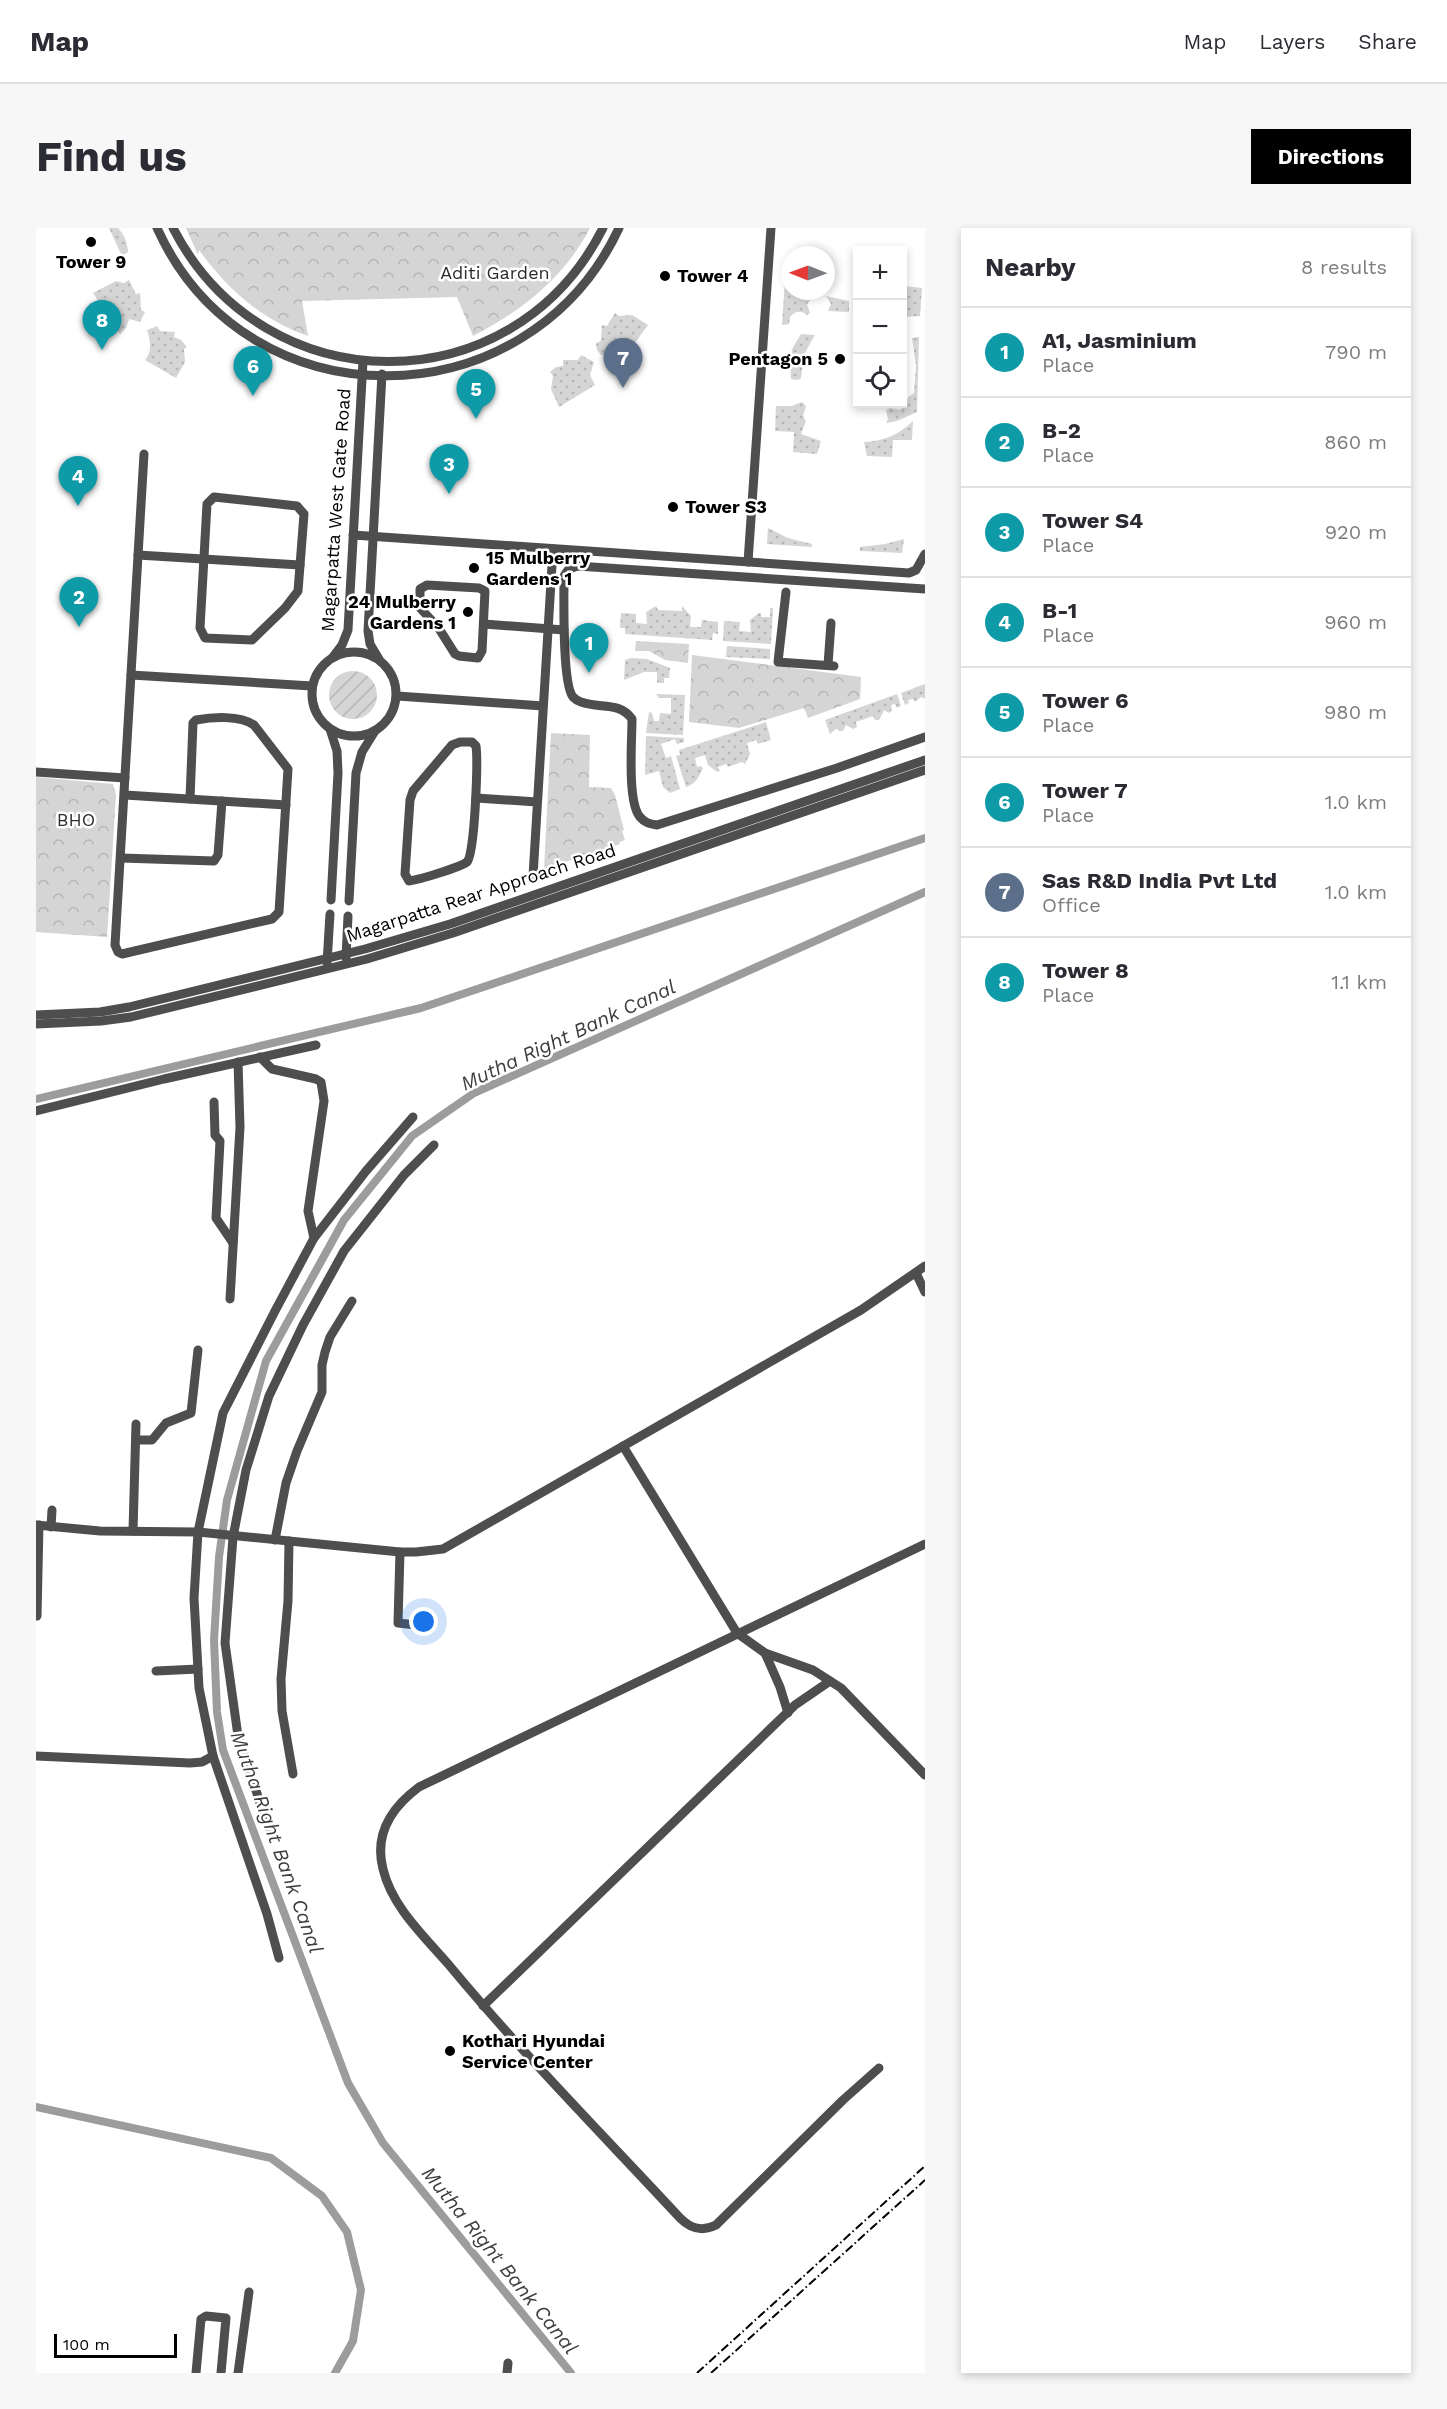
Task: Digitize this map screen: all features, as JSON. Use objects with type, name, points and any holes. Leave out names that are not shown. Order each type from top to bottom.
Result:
[{"type":"street","points":[[157,228],[192,285],[239,329],[266,346],[295,359],[325,369],[382,377],[420,375],[452,369],[497,353],[525,337],[556,313],[584,284],[603,258],[619,228]]},
{"type":"street","points":[[173,228],[204,275],[224,298],[248,317],[300,346],[329,355],[382,362],[418,361],[448,355],[483,342],[517,325],[563,286],[582,263],[603,228]]},
{"type":"street","points":[[748,562],[771,228]]},
{"type":"street","name":"Magarpatta West Gate Road","points":[[312,686],[323,665],[342,645],[348,630],[363,361]]},
{"type":"street","name":"Magarpatta West Gate Road","points":[[382,362],[368,631],[370,644],[393,678],[397,696]]},
{"type":"street","points":[[144,454],[115,945],[118,952],[122,954],[272,919],[279,912],[288,776],[284,761],[254,725],[237,719],[201,719],[193,723],[190,799]]},
{"type":"street","points":[[214,497],[297,506],[304,514],[300,566],[298,591],[258,636],[244,641],[206,638],[202,634],[200,627],[207,504],[214,497]]},
{"type":"street","points":[[353,536],[909,573],[915,570],[925,554]]},
{"type":"street","points":[[533,876],[553,549]]},
{"type":"street","points":[[138,555],[300,566]]},
{"type":"street","points":[[791,580],[792,565]]},
{"type":"street","points":[[925,589],[578,566],[568,570],[564,576],[564,630],[569,687],[572,696],[581,702],[626,710],[632,719],[632,792],[639,816],[648,824],[657,825],[678,819],[925,737]]},
{"type":"street","points":[[428,585],[482,589],[486,595],[484,624],[481,655],[475,658],[459,656],[438,627],[420,608],[420,589],[428,585]]},
{"type":"street","points":[[786,592],[778,662],[831,666],[831,623]]},
{"type":"street","points":[[484,624],[564,630]]},
{"type":"street","name":"Magarpatta West Gate Road","points":[[333,657],[356,652],[379,659]]},
{"type":"street","points":[[131,679],[312,686],[315,710],[330,729],[337,751],[339,773],[331,900]]},
{"type":"street","points":[[330,729],[340,735],[352,737],[364,736],[375,731],[385,724],[392,714],[397,696],[543,706]]},
{"type":"street","points":[[349,901],[357,773],[362,752],[375,731]]},
{"type":"street","points":[[472,742],[476,746],[476,798],[470,857],[467,862],[409,881],[405,874],[410,800],[413,791],[452,745],[472,742]]},
{"type":"street","name":"Magarpatta Rear Approach Road","points":[[346,959],[925,760]]},
{"type":"street","name":"Magarpatta Rear Approach Road","points":[[36,1014],[100,1012],[129,1007],[453,933],[925,770]]},
{"type":"street","points":[[36,772],[125,778]]},
{"type":"street","points":[[124,795],[286,805]]},
{"type":"street","points":[[476,798],[537,802]]},
{"type":"street","points":[[121,858],[214,861],[219,855],[222,801]]},
{"type":"street","points":[[327,963],[330,914]]},
{"type":"street","points":[[346,959],[348,916]]},
{"type":"street","name":"Magarpatta Rear Approach Road","points":[[36,1024],[101,1022],[131,1017],[327,963]]},
{"type":"street","points":[[36,1112],[164,1078],[316,1045]]},
{"type":"street","points":[[260,1057],[272,1070],[316,1079],[321,1082],[323,1088],[324,1101],[308,1211],[314,1238]]},
{"type":"street","points":[[230,1299],[240,1127],[238,1062]]},
{"type":"street","points":[[214,1102],[215,1135],[220,1141],[216,1218],[234,1245]]},
{"type":"street","points":[[279,1958],[267,1914],[213,1756],[199,1688],[194,1598],[202,1533],[223,1413],[314,1238],[366,1171],[413,1117]]},
{"type":"street","points":[[268,1827],[238,1736],[225,1643],[230,1537],[246,1470],[269,1396],[303,1324],[344,1251],[404,1175],[434,1145]]},
{"type":"street","points":[[37,1616],[38,1525],[202,1533],[400,1552],[432,1551],[453,1544],[861,1310],[925,1266]]},
{"type":"street","points":[[916,1273],[925,1292]]},
{"type":"street","points":[[275,1540],[286,1483],[322,1392],[322,1365],[325,1352],[330,1337],[352,1301]]},
{"type":"street","points":[[136,1440],[152,1440],[166,1423],[191,1413],[198,1350]]},
{"type":"street","points":[[132,1531],[136,1424]]},
{"type":"street","points":[[623,1446],[737,1633],[765,1653],[813,1670],[830,1681],[853,1700],[925,1775]]},
{"type":"street","points":[[51,1527],[52,1510]]},
{"type":"street","points":[[290,1541],[288,1601],[281,1679],[282,1711],[293,1774]]},
{"type":"street","points":[[879,2068],[843,2100],[716,2225],[700,2230],[685,2224],[483,2006],[398,1905],[382,1866],[381,1852],[387,1821],[395,1808],[406,1796],[425,1784],[925,1544]]},
{"type":"street","points":[[400,1552],[398,1623],[416,1625]]},
{"type":"street","points":[[765,1653],[780,1687],[788,1713]]},
{"type":"street","points":[[156,1671],[198,1669]]},
{"type":"street","points":[[483,2006],[788,1713],[809,1694],[830,1681]]},
{"type":"street","points":[[36,1756],[189,1763],[202,1762],[213,1756]]},
{"type":"street","points":[[238,2373],[249,2292]]},
{"type":"street","points":[[196,2373],[201,2319],[206,2316],[226,2318],[221,2373]]},
{"type":"street","points":[[507,2373],[508,2363]]},
{"type":"green space","points":[[109,228],[118,228],[124,236],[128,252],[122,256]]},
{"type":"green space","name":"Aditi Garden","points":[[186,228],[590,228],[568,262],[540,291],[509,315],[473,336],[457,297],[302,301],[308,336],[276,321],[247,302],[221,278],[199,250],[198,255]]},
{"type":"green space","points":[[129,280],[136,294],[140,293],[141,310],[145,312],[140,322],[129,319],[126,328],[120,334],[93,293],[116,281],[124,283]]},
{"type":"green space","points":[[907,286],[922,288],[920,316],[907,317]]},
{"type":"green space","points":[[835,298],[849,301],[849,312],[828,311],[831,304],[828,300],[835,300]]},
{"type":"green space","points":[[784,300],[810,300],[807,304],[810,313],[807,315],[803,312],[796,312],[790,317],[789,324],[782,325]]},
{"type":"green space","points":[[615,313],[619,316],[632,315],[648,325],[621,362],[610,355],[601,355],[596,343],[601,341],[602,325],[607,326]]},
{"type":"green space","points":[[157,326],[160,331],[175,332],[174,337],[181,340],[187,347],[184,349],[185,362],[176,378],[145,360],[150,349],[147,330]]},
{"type":"green space","points":[[801,334],[815,335],[803,356],[790,356],[793,347]]},
{"type":"green space","points":[[919,337],[917,412],[886,423],[888,419],[886,410],[907,408],[908,397],[914,393],[916,366],[912,338]]},
{"type":"green space","points":[[581,355],[594,362],[590,375],[595,385],[559,407],[551,389],[553,376],[550,372],[556,367],[563,366],[563,360],[578,360]]},
{"type":"green space","points":[[803,360],[801,378],[791,379],[790,361]]},
{"type":"green space","points":[[802,402],[806,406],[803,416],[806,421],[801,434],[821,441],[817,454],[793,452],[794,432],[775,431],[776,406],[792,406]]},
{"type":"green space","points":[[913,421],[912,440],[893,440],[892,457],[867,456],[864,442],[891,436]]},
{"type":"green space","points":[[768,528],[788,538],[812,544],[812,547],[767,544]]},
{"type":"green space","points":[[904,539],[902,553],[860,551],[860,547]]},
{"type":"green space","points":[[656,606],[658,610],[682,611],[682,606],[691,616],[690,627],[701,627],[702,620],[718,622],[718,634],[713,633],[712,640],[625,634],[625,628],[620,628],[621,613],[636,614],[636,623],[647,624],[646,612]]},
{"type":"green space","points":[[770,608],[773,608],[771,644],[723,641],[724,621],[740,622],[739,631],[751,632],[750,620],[759,613],[761,617],[770,617]]},
{"type":"green space","points":[[636,641],[689,644],[688,663],[665,660],[649,651],[635,651]]},
{"type":"green space","points":[[727,646],[770,649],[770,659],[726,657]]},
{"type":"green space","points":[[692,655],[861,677],[860,699],[808,718],[804,708],[739,728],[689,722]]},
{"type":"green space","points":[[647,659],[670,668],[669,678],[664,678],[664,683],[657,683],[657,672],[644,672],[624,680],[625,660]]},
{"type":"green space","points":[[353,671],[370,678],[377,695],[370,712],[353,719],[336,712],[329,695],[336,678]]},
{"type":"green space","points":[[925,684],[925,699],[921,697],[915,702],[913,699],[908,700],[909,703],[905,705],[901,693]]},
{"type":"green space","points":[[656,694],[685,695],[683,735],[646,733],[649,712],[652,713],[654,721],[659,721],[660,713],[671,714],[671,698],[659,698]]},
{"type":"green space","points":[[897,694],[901,706],[897,708],[895,704],[891,705],[892,710],[889,713],[884,710],[879,720],[875,720],[873,716],[856,722],[857,727],[853,729],[846,725],[843,731],[837,728],[830,734],[825,720]]},
{"type":"green space","points":[[766,722],[771,740],[758,744],[756,740],[747,743],[750,754],[745,764],[742,762],[728,767],[726,764],[718,767],[720,771],[717,772],[708,765],[705,755],[695,758],[697,767],[703,768],[695,782],[686,787],[676,756],[680,755],[679,750]]},
{"type":"green space","points":[[551,733],[590,735],[589,787],[611,788],[615,795],[625,840],[619,842],[620,844],[544,869]]},
{"type":"green space","points":[[646,736],[684,738],[684,742],[677,744],[675,739],[661,744],[666,758],[671,756],[680,789],[670,793],[663,787],[659,771],[645,775]]},
{"type":"green space","name":"BHO","points":[[36,777],[113,784],[116,795],[107,937],[36,932]]},
{"type":"waterway","points":[[36,1099],[421,1008],[925,838]]},
{"type":"waterway","name":"Mutha Right Bank Canal","points":[[571,2373],[383,2143],[348,2083],[223,1750],[217,1712],[214,1640],[219,1557],[227,1500],[266,1361],[344,1220],[412,1136],[474,1093],[925,892]]},
{"type":"waterway","points":[[36,2107],[271,2158],[322,2196],[347,2232],[361,2290],[353,2341],[335,2373]]},
{"type":"railway","points":[[697,2373],[925,2166]]},
{"type":"railway","points":[[711,2373],[925,2180]]},
{"type":"place","name":"Tower 9","points":[[91,242]]},
{"type":"place","name":"Tower 4","points":[[665,276]]},
{"type":"place","name":"Tower 8","points":[[102,350]]},
{"type":"place","name":"Pentagon 5","points":[[840,359]]},
{"type":"place","name":"Sas R&D India Pvt Ltd","points":[[623,388]]},
{"type":"place","name":"Tower 7","points":[[253,396]]},
{"type":"place","name":"Tower 6","points":[[476,419]]},
{"type":"place","name":"Tower S4","points":[[449,494]]},
{"type":"place","name":"B-1","points":[[78,506]]},
{"type":"place","name":"Tower S3","points":[[673,507]]},
{"type":"place","name":"15 Mulberry Gardens 1","points":[[474,568]]},
{"type":"place","name":"24 Mulberry Gardens 1","points":[[468,612]]},
{"type":"place","name":"B-2","points":[[79,627]]},
{"type":"place","name":"A1, Jasminium","points":[[589,673]]},
{"type":"place","name":"Kothari Hyundai Service Center","points":[[450,2051]]}]
